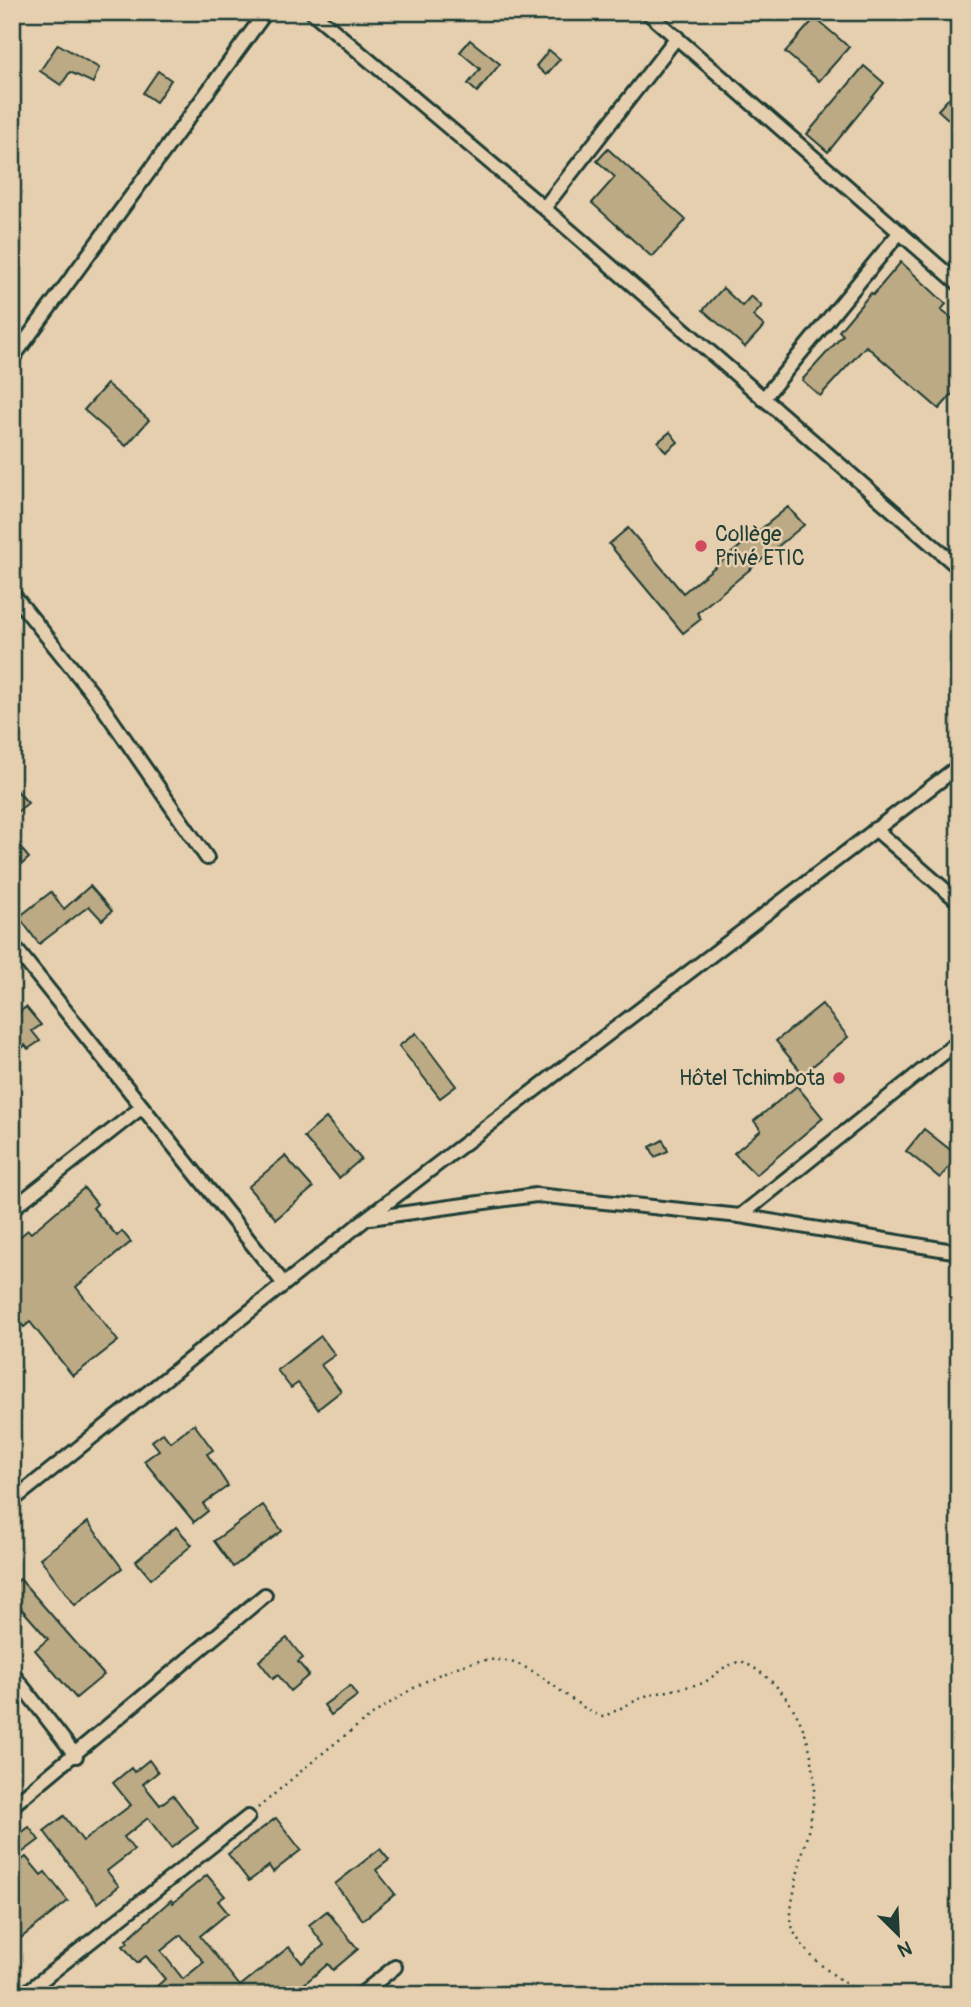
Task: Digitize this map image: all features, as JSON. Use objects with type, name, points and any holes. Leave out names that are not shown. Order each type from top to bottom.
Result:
[{"type":"street","points":[[12,359],[266,12]]},
{"type":"street","points":[[312,12],[544,208],[959,568]]},
{"type":"street","points":[[647,12],[959,284]]},
{"type":"street","points":[[544,208],[677,37]]},
{"type":"street","points":[[763,399],[900,232]]},
{"type":"street","points":[[12,593],[100,703],[207,858]]},
{"type":"street","points":[[12,1501],[367,1218],[959,766]]},
{"type":"street","points":[[875,829],[959,902]]},
{"type":"street","points":[[12,944],[284,1284]]},
{"type":"street","points":[[740,1216],[959,1041]]},
{"type":"street","points":[[12,1209],[142,1107]]},
{"type":"street","points":[[367,1218],[536,1195],[740,1216],[959,1252]]},
{"type":"street","points":[[12,1806],[76,1756],[265,1595]]},
{"type":"street","points":[[12,1673],[76,1756]]},
{"type":"street","points":[[23,1995],[248,1817]]},
{"type":"street","points":[[360,1995],[395,1967]]},
{"type":"path","points":[[248,1817],[338,1740],[415,1686],[479,1659],[507,1661],[535,1674],[603,1717],[645,1696],[704,1683],[725,1667],[741,1661],[759,1669],[777,1684],[795,1711],[810,1747],[814,1793],[791,1910],[794,1933],[821,1966],[862,1995]]},
{"type":"building","points":[[815,18],[849,47],[819,81],[785,52]]},
{"type":"building","points":[[470,40],[500,64],[477,92],[468,84],[480,69],[460,52]]},
{"type":"building","points":[[58,44],[99,68],[93,83],[70,72],[61,85],[40,71]]},
{"type":"building","points":[[549,50],[560,59],[546,75],[536,66]]},
{"type":"building","points":[[864,66],[884,83],[828,152],[807,134]]},
{"type":"building","points":[[158,71],[171,80],[156,102],[143,93]]},
{"type":"building","points":[[959,87],[959,129],[938,110]]},
{"type":"building","points":[[608,149],[686,220],[652,257],[592,203],[615,177],[597,161]]},
{"type":"building","points":[[901,262],[946,304],[941,310],[959,324],[959,387],[939,409],[866,346],[820,396],[802,380],[843,335],[839,331]]},
{"type":"building","points":[[723,288],[742,306],[751,296],[762,306],[753,316],[764,326],[745,347],[703,310]]},
{"type":"building","points":[[107,384],[149,420],[126,446],[84,410]]},
{"type":"building","points":[[670,432],[678,442],[666,452],[658,442]]},
{"type":"building","points":[[788,507],[804,525],[697,613],[701,619],[683,633],[609,544],[628,528],[683,593]]},
{"type":"building","points":[[12,785],[28,803],[12,816]]},
{"type":"building","points":[[12,838],[29,858],[12,873]]},
{"type":"building","points":[[90,886],[112,911],[102,920],[89,906],[39,944],[19,917],[51,892],[64,909]]},
{"type":"building","points":[[822,1004],[848,1037],[803,1074],[776,1041]]},
{"type":"building","points":[[26,1007],[41,1025],[32,1031],[40,1041],[28,1049],[25,1045],[19,1051],[12,1043],[12,1018]]},
{"type":"building","points":[[416,1033],[456,1086],[440,1098],[399,1046]]},
{"type":"building","points":[[797,1086],[823,1118],[756,1175],[734,1153],[761,1130],[754,1121]]},
{"type":"building","points":[[326,1118],[361,1159],[339,1178],[304,1137]]},
{"type":"building","points":[[924,1129],[958,1156],[940,1178],[906,1151]]},
{"type":"building","points":[[663,1140],[668,1151],[655,1157],[650,1147]]},
{"type":"building","points":[[285,1156],[313,1188],[276,1219],[248,1187]]},
{"type":"building","points":[[84,1188],[97,1204],[93,1208],[117,1236],[122,1231],[131,1242],[76,1287],[118,1341],[73,1376],[30,1322],[24,1327],[12,1314],[12,1243],[28,1230],[31,1233]]},
{"type":"building","points":[[321,1336],[335,1355],[321,1365],[341,1391],[318,1409],[298,1383],[291,1388],[277,1370]]},
{"type":"building","points":[[194,1424],[213,1450],[207,1454],[228,1486],[203,1504],[208,1511],[194,1522],[144,1461],[159,1450],[152,1441],[163,1433],[170,1442]]},
{"type":"building","points":[[263,1505],[282,1531],[233,1567],[214,1541]]},
{"type":"building","points":[[88,1522],[122,1568],[75,1605],[40,1558]]},
{"type":"building","points":[[176,1527],[192,1545],[151,1579],[136,1561]]},
{"type":"building","points":[[20,1579],[104,1675],[76,1698],[35,1650],[48,1639],[12,1598],[12,1586]]},
{"type":"building","points":[[287,1638],[303,1658],[298,1662],[309,1675],[290,1691],[278,1675],[273,1679],[259,1661]]},
{"type":"building","points":[[350,1686],[357,1696],[331,1715],[324,1705]]},
{"type":"building","points":[[149,1760],[158,1772],[143,1784],[160,1805],[173,1795],[198,1828],[171,1848],[148,1818],[124,1837],[134,1850],[107,1871],[119,1886],[98,1903],[44,1831],[64,1816],[83,1841],[131,1805],[113,1783],[131,1768],[134,1772]]},
{"type":"building","points":[[276,1818],[301,1850],[273,1872],[269,1866],[249,1881],[228,1854]]},
{"type":"building","points":[[29,1827],[39,1840],[19,1855],[12,1847],[12,1840]]},
{"type":"building","points":[[380,1849],[389,1860],[376,1870],[395,1894],[363,1920],[335,1884]]},
{"type":"building","points":[[26,1857],[41,1875],[45,1872],[68,1901],[12,1945],[12,1868]]},
{"type":"building","points":[[207,1875],[225,1896],[218,1901],[228,1913],[200,1936],[240,1986],[289,1947],[302,1963],[324,1945],[309,1925],[327,1911],[358,1949],[333,1970],[328,1964],[291,1995],[147,1995],[165,1979],[146,1956],[137,1963],[123,1946],[128,1943],[126,1940],[171,1900],[173,1903]],"holes":[[[181,1935],[204,1962],[183,1979],[161,1951]]]},
{"type":"place","name":"Collège Privé ETIC","points":[[701,546]]},
{"type":"place","name":"Hôtel Tchimbota","points":[[839,1078]]}]
